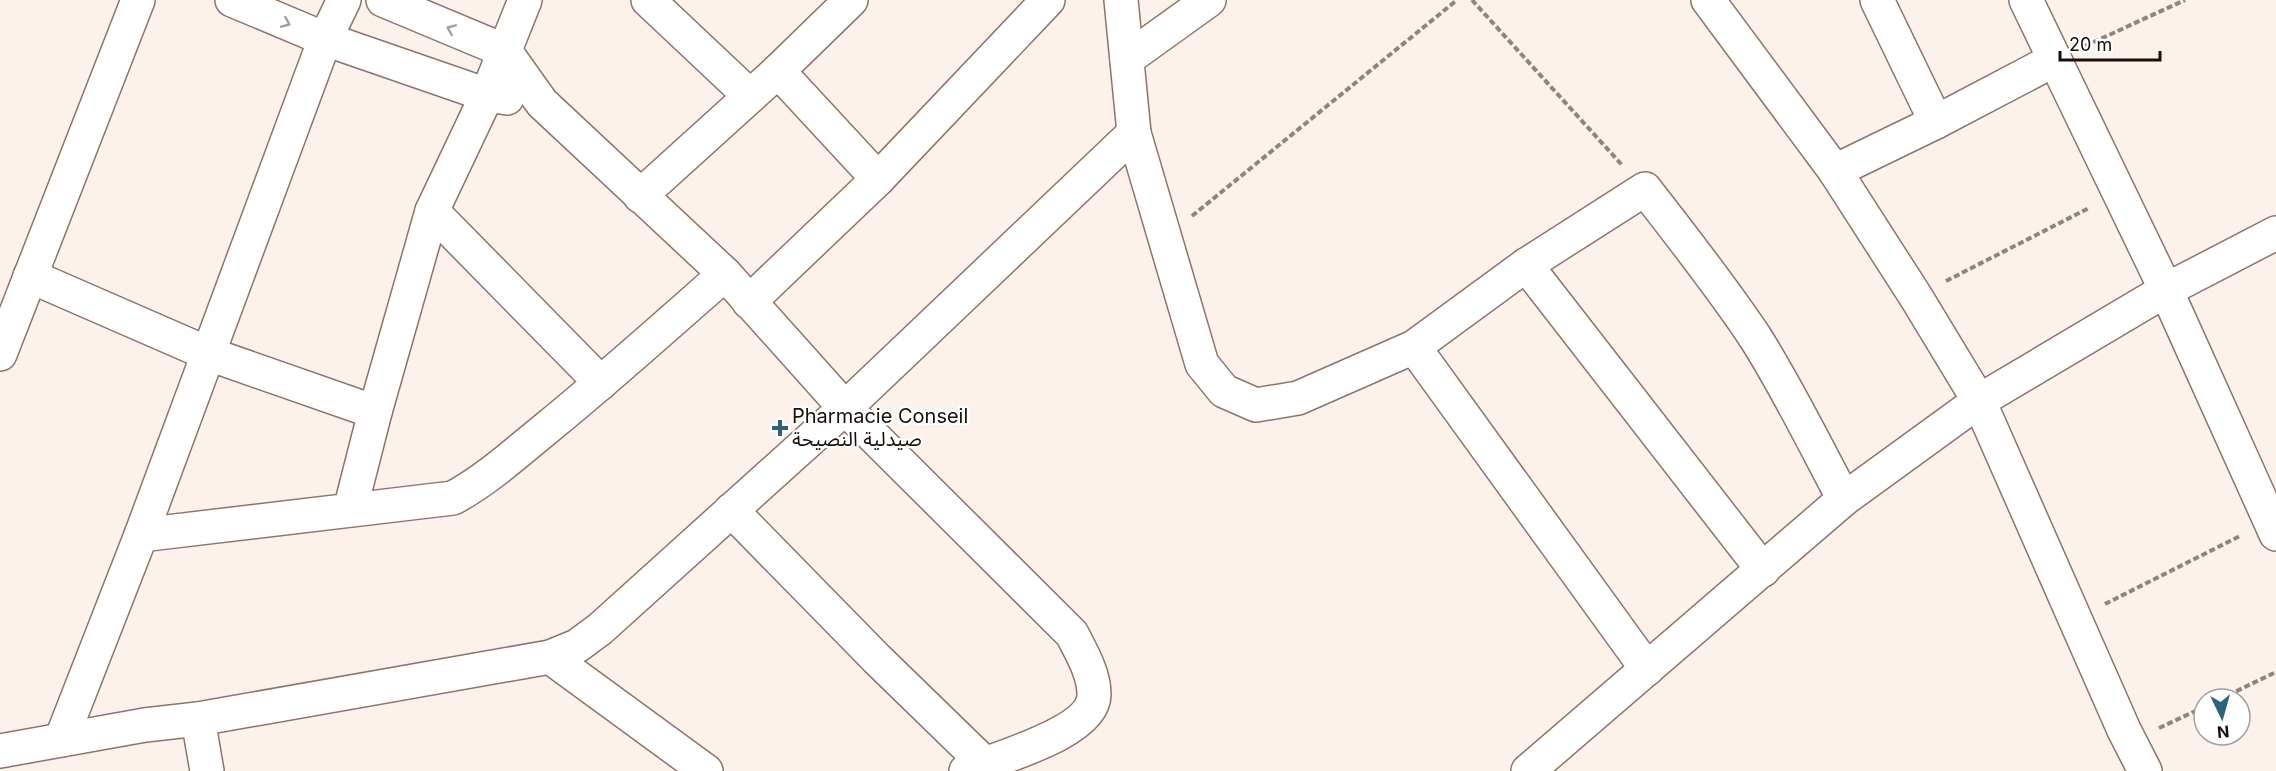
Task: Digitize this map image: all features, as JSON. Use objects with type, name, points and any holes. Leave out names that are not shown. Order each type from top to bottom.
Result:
[{"type":"street","points":[[0,354],[138,0]]},
{"type":"street","points":[[232,0],[325,39],[487,95],[542,103]]},
{"type":"street","points":[[61,740],[141,535],[325,39],[344,0]]},
{"type":"street","points":[[383,0],[505,51],[542,103],[725,274],[845,408],[1072,634],[1087,662],[1094,694],[1091,710],[1052,738],[975,767],[903,682],[731,510]]},
{"type":"street","points":[[350,510],[375,412],[432,211],[487,95],[525,0]]},
{"type":"street","points":[[648,0],[750,96]]},
{"type":"street","points":[[640,196],[778,71],[851,0]]},
{"type":"street","points":[[749,302],[878,179],[1048,0]]},
{"type":"street","points":[[1121,0],[1134,133],[1202,364],[1224,391],[1256,405],[1298,398],[1414,347],[1526,265],[1645,189],[1706,267],[1755,338],[1795,406],[1844,499]]},
{"type":"street","points":[[1127,59],[1209,0]]},
{"type":"street","points":[[1708,0],[1835,171],[1916,297],[1978,401],[2074,620],[2145,771]]},
{"type":"street","points":[[1877,0],[1936,122]]},
{"type":"street","points":[[2026,0],[2166,290],[2273,528]]},
{"type":"street","points":[[1835,171],[1936,122],[2054,60]]},
{"type":"street","points":[[778,71],[878,179]]},
{"type":"street","points":[[0,751],[145,725],[198,719],[550,657],[577,646],[600,629],[845,408],[1134,133]]},
{"type":"street","points":[[432,211],[602,383]]},
{"type":"street","points":[[1528,771],[1844,499],[1978,401],[2166,290],[2276,233]]},
{"type":"street","points":[[1526,265],[1763,570]]},
{"type":"street","points":[[141,535],[453,498],[494,472],[602,383],[725,274]]},
{"type":"street","points":[[30,276],[209,354],[375,412]]},
{"type":"street","points":[[1414,347],[1647,669]]},
{"type":"street","points":[[550,657],[706,771]]},
{"type":"street","points":[[198,719],[207,771]]},
{"type":"path","points":[[1165,238],[1457,0]]},
{"type":"path","points":[[1472,0],[1645,189]]},
{"type":"path","points":[[2054,60],[2185,0]]},
{"type":"path","points":[[1916,297],[2119,193]]},
{"type":"path","points":[[2074,620],[2273,528]]},
{"type":"path","points":[[2245,687],[2276,672]]},
{"type":"path","points":[[2130,742],[2192,713]]},
{"type":"place","name":"Pharmacie Conseil صيدلية النصيحة","points":[[780,428]]}]
